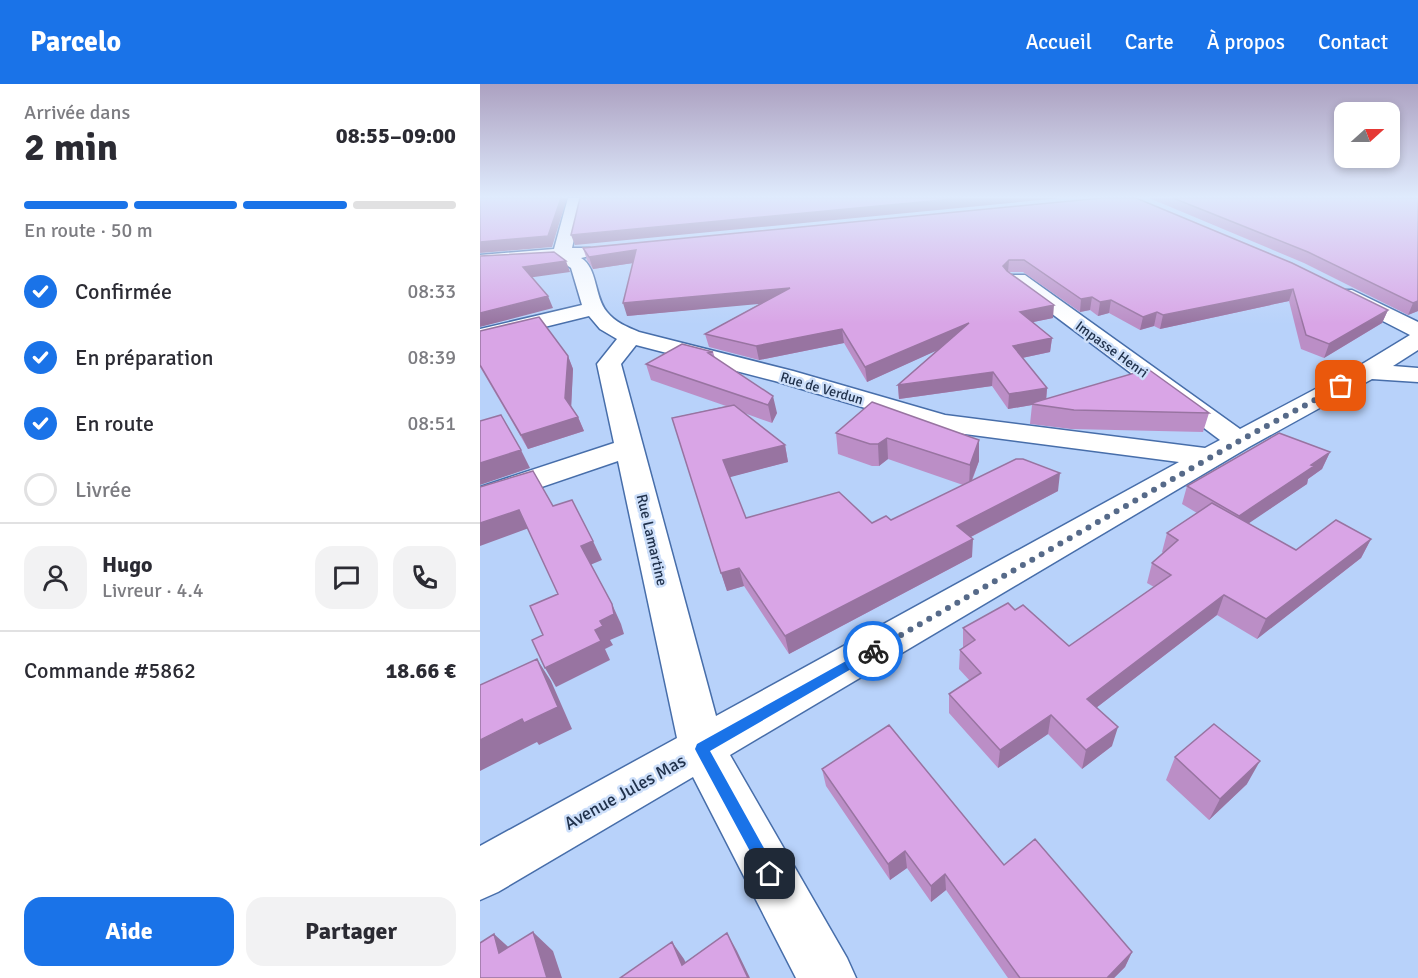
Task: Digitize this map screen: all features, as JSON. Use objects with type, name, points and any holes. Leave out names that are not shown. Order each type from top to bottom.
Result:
[{"type":"street","points":[[562,254],[566,240]]},
{"type":"street","points":[[480,260],[601,250]]},
{"type":"street","name":"Rue de Verdun","points":[[562,254],[580,265],[592,309],[610,329],[631,337],[784,376],[942,423],[1225,450]]},
{"type":"street","name":"Impasse Henri","points":[[1015,278],[1225,450]]},
{"type":"street","points":[[1326,284],[1418,331]]},
{"type":"street","points":[[480,336],[592,309]]},
{"type":"street","name":"Rue Lamartine","points":[[631,337],[609,364],[702,749],[827,978]]},
{"type":"street","name":"Avenue Jules Mas","points":[[480,874],[1368,371],[1418,340]]},
{"type":"street","points":[[1368,371],[1418,375]]},
{"type":"street","points":[[480,498],[630,447]]},
{"type":"building","points":[[480,240],[506,240],[480,242]]},
{"type":"building","points":[[669,240],[1236,240],[1292,263],[1388,310],[1329,344],[1306,335],[1293,289],[1163,315],[1157,312],[1143,317],[1111,300],[1100,302],[1092,297],[1081,299],[1024,260],[1009,260],[1003,266],[1007,271],[1054,305],[1020,312],[1052,338],[1013,346],[1047,388],[1009,394],[993,372],[898,385],[969,323],[865,367],[842,329],[756,346],[705,334],[790,288],[623,303],[636,250],[589,257],[583,248]]},
{"type":"building","points":[[1277,240],[1418,240],[1418,301],[1413,303],[1308,252]]},
{"type":"building","points":[[554,252],[566,261],[523,267],[548,296],[480,313],[480,256]]},
{"type":"building","points":[[539,317],[568,356],[565,398],[578,417],[521,435],[480,365],[480,331]]},
{"type":"building","points":[[682,344],[713,352],[708,353],[773,396],[768,405],[646,364]]},
{"type":"building","points":[[1148,369],[1209,413],[1074,410],[1032,404],[1032,403]]},
{"type":"building","points":[[872,402],[979,440],[970,465],[887,438],[878,444],[870,444],[836,433]]},
{"type":"building","points":[[734,405],[785,445],[723,460],[746,518],[839,492],[872,523],[886,516],[891,520],[1016,459],[1023,459],[1060,473],[957,526],[973,539],[785,636],[739,568],[721,573],[672,418]]},
{"type":"building","points":[[501,415],[521,450],[480,463],[480,421]]},
{"type":"building","points":[[1279,433],[1330,452],[1311,465],[1314,466],[1239,516],[1187,486]]},
{"type":"building","points":[[533,471],[553,506],[572,500],[593,541],[581,546],[612,604],[614,614],[600,621],[603,626],[595,630],[601,641],[545,668],[532,640],[543,635],[530,606],[558,594],[519,510],[480,523],[480,487]]},
{"type":"building","points":[[1212,503],[1296,550],[1336,520],[1371,539],[1266,619],[1224,595],[1087,699],[1118,727],[1086,750],[1051,715],[1000,750],[949,694],[981,673],[960,650],[975,640],[963,628],[1008,603],[1015,610],[1023,605],[1069,646],[1171,575],[1152,563],[1178,540],[1167,533]]},
{"type":"building","points":[[537,659],[558,707],[524,723],[522,719],[480,740],[480,685]]},
{"type":"building","points":[[1214,724],[1260,761],[1220,799],[1175,757]]},
{"type":"building","points":[[889,725],[1004,865],[1035,839],[1132,952],[1107,978],[1020,978],[945,874],[931,886],[905,851],[888,864],[822,769]]},
{"type":"building","points":[[533,932],[547,978],[480,978],[480,943],[494,934],[499,953]]},
{"type":"building","points":[[727,933],[748,978],[620,978],[672,942],[682,965]]},
{"type":"way so far","points":[[873,651],[1239,441],[1341,386]]},
{"type":"route","points":[[770,874],[702,749],[873,651]]}]
